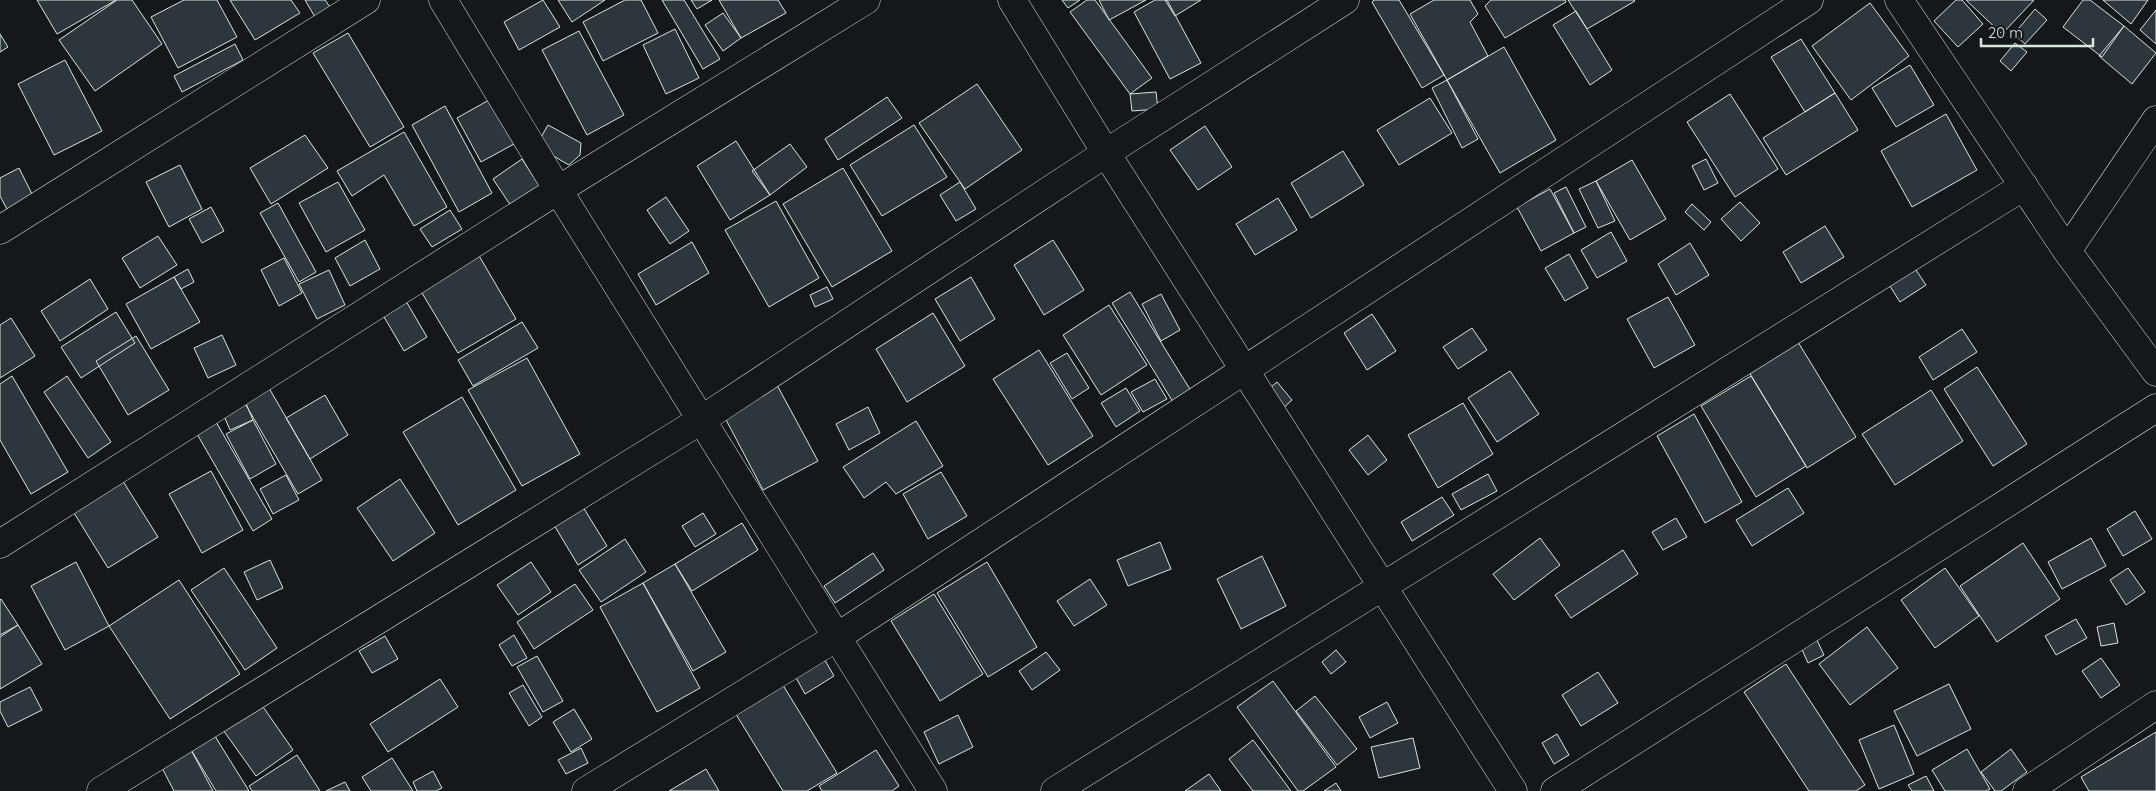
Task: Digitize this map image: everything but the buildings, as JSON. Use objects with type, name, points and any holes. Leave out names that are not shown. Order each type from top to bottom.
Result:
[{"type":"street","points":[[0,230],[366,0]]},
{"type":"street","points":[[443,0],[558,190],[933,791]]},
{"type":"street","points":[[0,544],[558,190],[866,0]]},
{"type":"street","points":[[1012,0],[1106,153],[1513,791]]},
{"type":"street","points":[[101,791],[701,420],[1106,153],[1345,0]]},
{"type":"street","points":[[586,791],[837,637],[1809,0]]},
{"type":"street","points":[[1899,0],[2068,251],[2156,372]]},
{"type":"street","points":[[2068,251],[2156,120]]},
{"type":"street","points":[[1055,791],[2024,186]]},
{"type":"street","points":[[1555,791],[2156,408]]},
{"type":"street","points":[[2027,791],[2156,705]]}]
